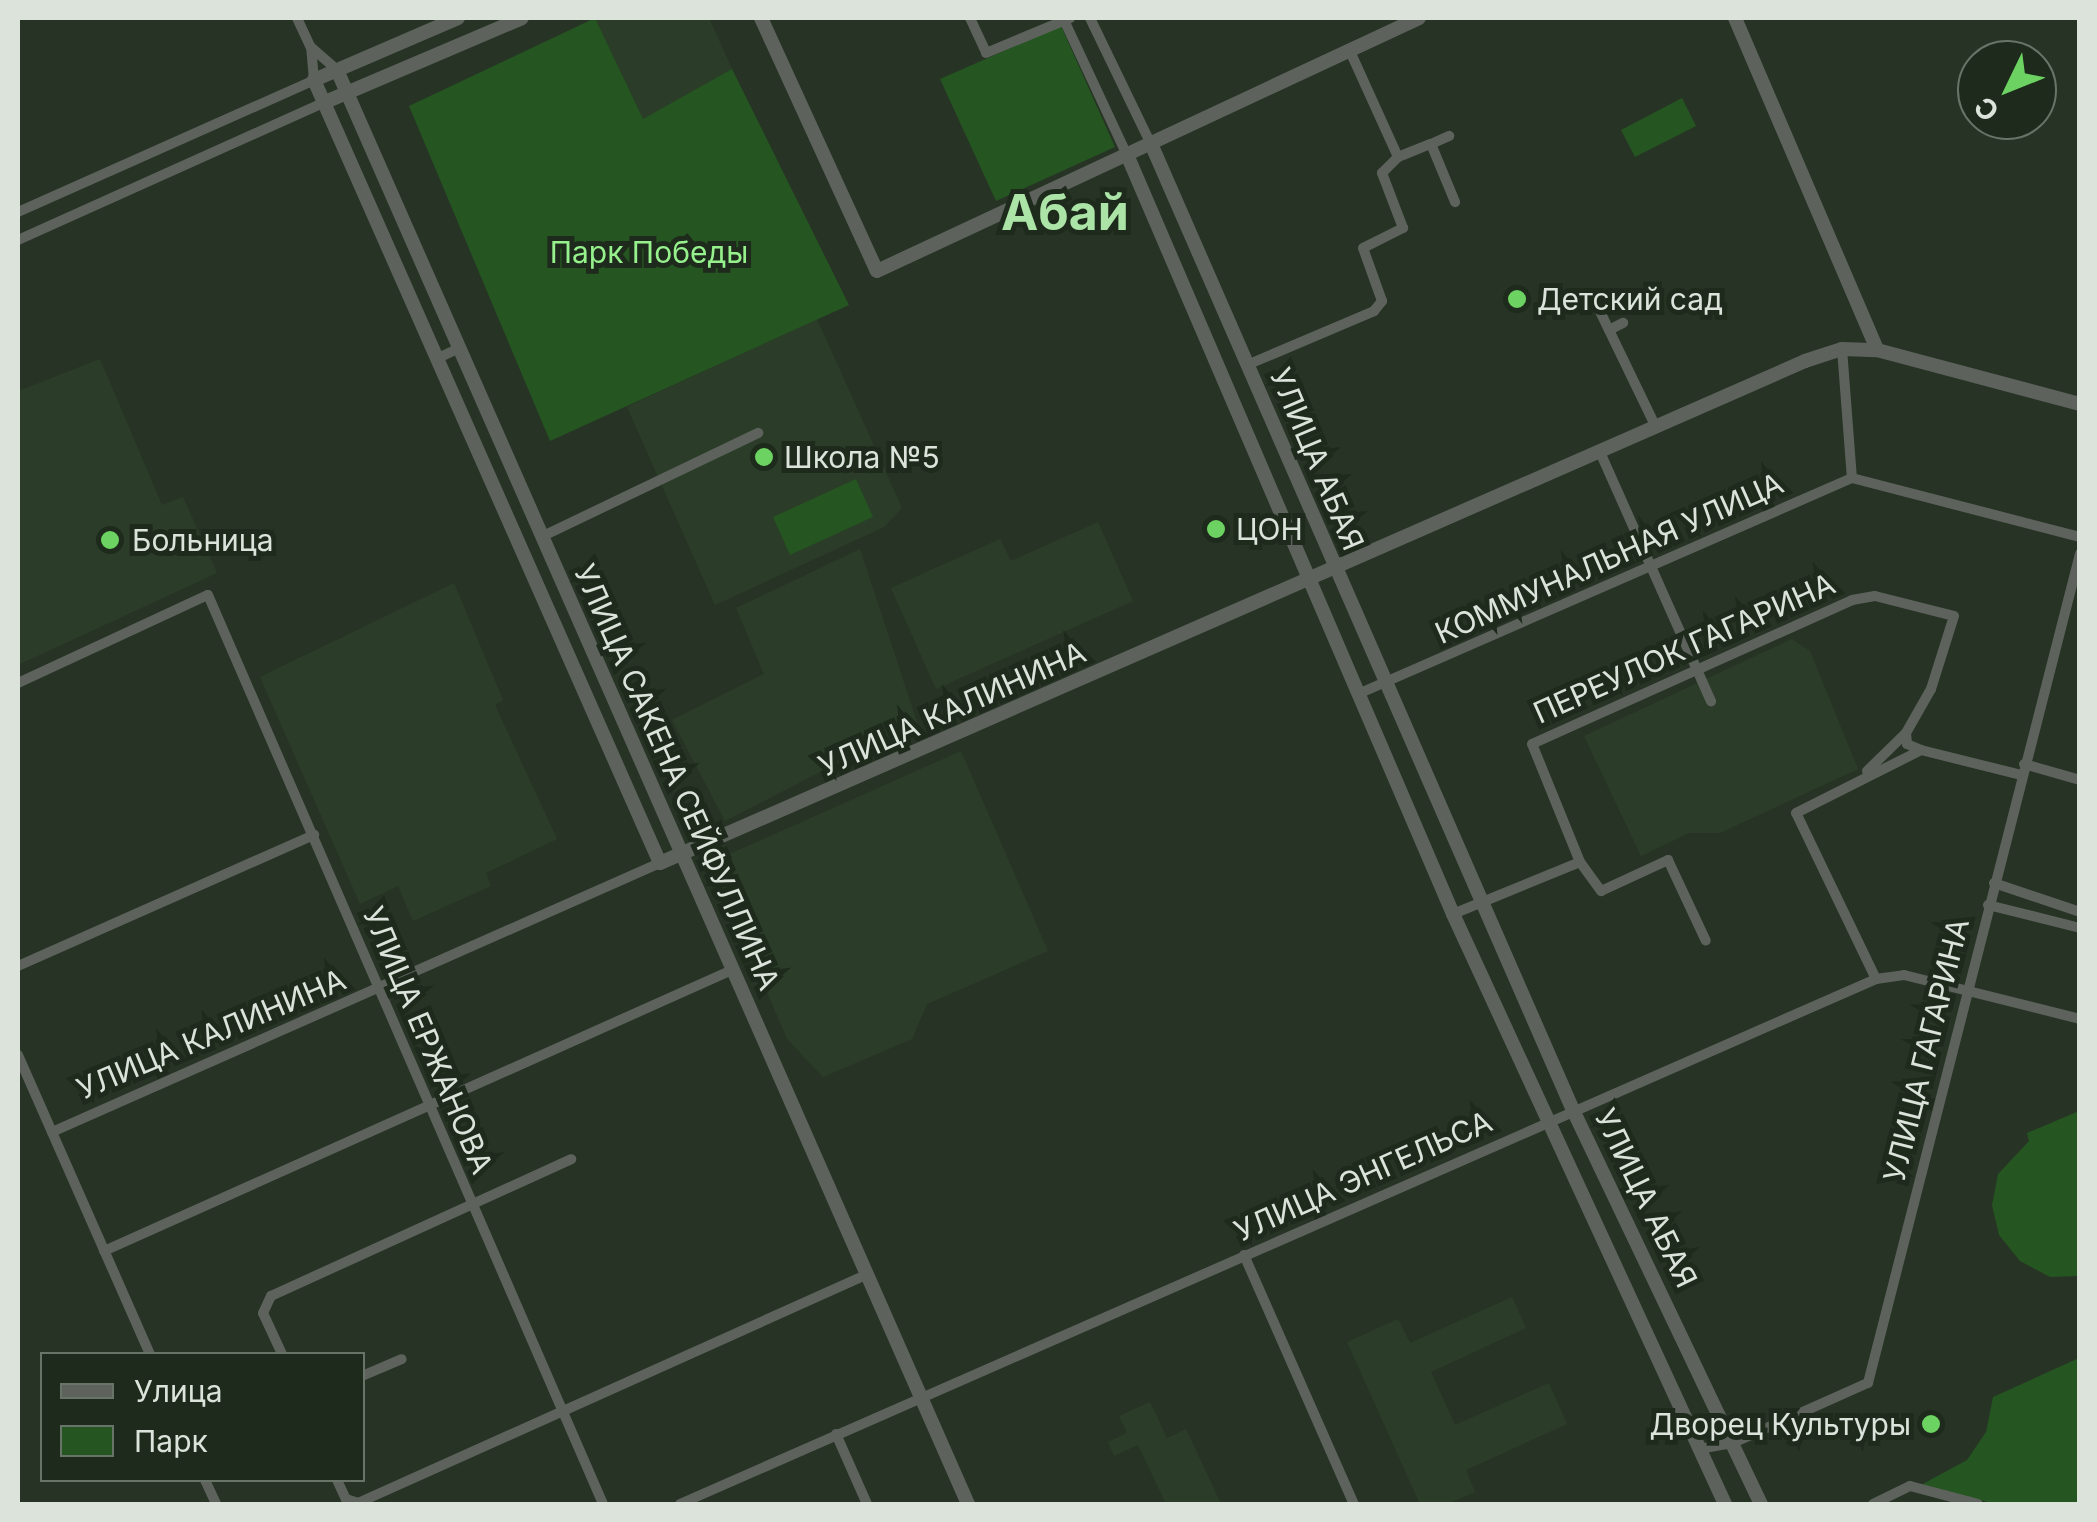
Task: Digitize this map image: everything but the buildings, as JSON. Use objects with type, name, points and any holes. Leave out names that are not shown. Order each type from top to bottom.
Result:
[{"type":"street","points":[[297,18],[311,48],[314,80]]},
{"type":"street","points":[[18,212],[458,18]]},
{"type":"street","points":[[18,240],[522,18]]},
{"type":"street","points":[[762,18],[877,271],[1128,158],[1420,18]]},
{"type":"street","points":[[970,18],[986,53],[1067,19],[1222,376]]},
{"type":"street","points":[[1090,18],[1152,146],[1247,365],[1379,306],[1363,248],[1403,228],[1382,173],[1398,157],[1449,136]]},
{"type":"street","points":[[1735,18],[1877,350]]},
{"type":"street","points":[[311,48],[337,70]]},
{"type":"street","points":[[1350,51],[1398,157]]},
{"type":"street","name":"УЛИЦА САКЕНА СЕЙФУЛЛИНА","points":[[337,70],[968,1504]]},
{"type":"street","name":"УЛИЦА САКЕНА СЕЙФУЛЛИНА","points":[[314,80],[660,864]]},
{"type":"street","points":[[1432,144],[1455,202]]},
{"type":"street","points":[[48,199],[58,223]]},
{"type":"street","points":[[1594,299],[1656,427]]},
{"type":"street","points":[[1608,330],[1622,324]]},
{"type":"street","points":[[436,359],[457,349]]},
{"type":"street","points":[[1842,350],[1852,478],[2080,537]]},
{"type":"street","name":"УЛИЦА КАЛИНИНА","points":[[52,1132],[660,864],[683,858],[1656,427],[1842,350],[1877,350],[2080,404]]},
{"type":"street","name":"УЛИЦА АБАЯ","points":[[1725,1504],[1546,1122],[1308,582],[1222,376],[1247,365],[1573,1110],[1762,1504]]},
{"type":"street","points":[[541,536],[758,433]]},
{"type":"street","points":[[1600,452],[1711,701]]},
{"type":"street","name":"КОММУНАЛЬНАЯ УЛИЦА","points":[[1358,694],[1852,478]]},
{"type":"street","name":"УЛИЦА ГАГАРИНА","points":[[1700,1449],[1733,1443],[1868,1383],[2080,554]]},
{"type":"street","name":"УЛИЦА ЕРЖАНОВА","points":[[18,683],[208,595],[603,1504]]},
{"type":"street","name":"ПЕРЕУЛОК ГАГАРИНА","points":[[1580,862],[1530,746],[1852,600],[1875,596],[1954,616],[1931,689],[1906,734]]},
{"type":"street","points":[[1906,734],[1908,744],[1921,750],[2080,780]]},
{"type":"street","points":[[1858,780],[1906,734]]},
{"type":"street","points":[[1876,978],[1796,819],[1800,809],[1921,750]]},
{"type":"street","points":[[18,966],[314,835]]},
{"type":"street","points":[[1453,914],[1484,906],[1580,862],[1601,892],[1668,860],[1706,940]]},
{"type":"street","points":[[1994,883],[2080,912]]},
{"type":"street","points":[[1988,906],[2080,928]]},
{"type":"street","points":[[104,1251],[732,970]]},
{"type":"street","name":"УЛИЦА ЭНГЕЛЬСА","points":[[680,1504],[1876,978],[1904,974],[2080,1020]]},
{"type":"street","points":[[18,1055],[149,1352]]},
{"type":"street","points":[[281,1352],[263,1313],[270,1296],[571,1158]]},
{"type":"street","points":[[1244,1255],[1354,1504]]},
{"type":"street","points":[[339,1482],[346,1498],[358,1504],[682,1362],[868,1274]]},
{"type":"street","points":[[365,1375],[402,1359]]},
{"type":"street","points":[[836,1434],[866,1504]]},
{"type":"street","points":[[1873,1504],[1910,1486],[1978,1504]]},
{"type":"shaded area","points":[[595,18],[709,18],[732,69],[643,120]]},
{"type":"shaded area","name":"Школа №5","points":[[817,319],[902,508],[884,527],[715,605],[627,407]]},
{"type":"shaded area","name":"Больница","points":[[100,359],[162,505],[183,497],[217,573],[18,665],[18,384],[21,390]]},
{"type":"shaded area","points":[[1098,522],[1133,601],[936,689],[891,588],[1000,539],[1011,561]]},
{"type":"shaded area","points":[[860,549],[917,722],[725,821],[672,720],[764,674],[736,608]]},
{"type":"shaded area","points":[[454,583],[503,700],[495,705],[557,839],[486,873],[491,886],[413,921],[398,886],[360,904],[260,677]]},
{"type":"shaded area","points":[[1792,639],[1810,651],[1858,769],[1720,833],[1689,833],[1641,856],[1584,736]]},
{"type":"shaded area","points":[[961,751],[1048,951],[927,1004],[912,1039],[823,1077],[787,1039],[712,862]]},
{"type":"shaded area","points":[[1512,1297],[1526,1328],[1431,1372],[1455,1425],[1549,1383],[1567,1424],[1466,1470],[1475,1492],[1447,1504],[1420,1504],[1347,1342],[1398,1319],[1410,1343]]},
{"type":"shaded area","points":[[1150,1402],[1167,1438],[1186,1429],[1221,1504],[1166,1504],[1138,1445],[1114,1456],[1108,1442],[1127,1433],[1119,1416]]},
{"type":"green space","name":"Парк Победы","points":[[595,18],[643,119],[732,69],[849,305],[550,441],[409,106]]},
{"type":"green space","points":[[1061,26],[1115,147],[996,201],[940,79]]},
{"type":"green space","points":[[1682,98],[1696,126],[1635,157],[1621,130]]},
{"type":"green space","points":[[856,479],[873,517],[790,555],[773,517]]},
{"type":"green space","points":[[2079,1111],[2079,1276],[2050,1277],[2020,1261],[1999,1235],[1992,1205],[1998,1174],[2029,1141],[2027,1133]]},
{"type":"green space","points":[[2079,1358],[2079,1504],[1996,1504],[1921,1485],[1967,1460],[1986,1432],[1993,1397]]},
{"type":"place","name":"Детский сад","points":[[1517,299]]},
{"type":"place","name":"Школа №5","points":[[764,457]]},
{"type":"place","name":"ЦОН","points":[[1216,529]]},
{"type":"place","name":"Больница","points":[[110,540]]},
{"type":"place","name":"Дворец Культуры","points":[[1931,1424]]},
{"type":"district","name":"Абай","points":[[1065,213]]}]
